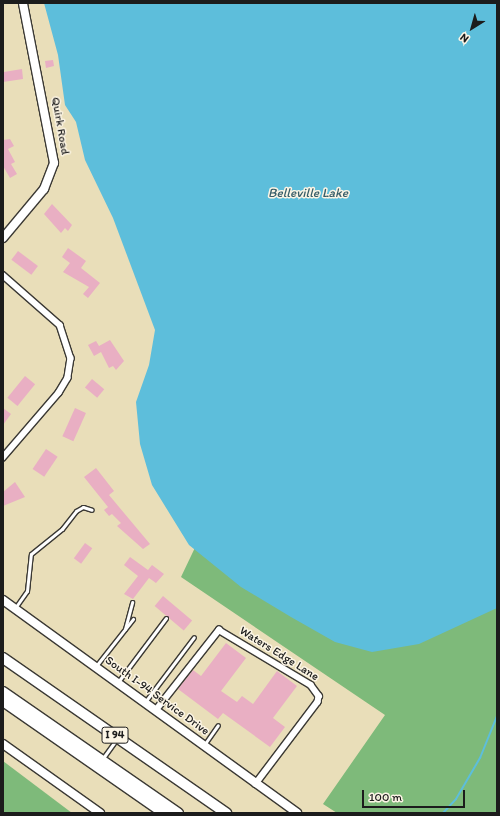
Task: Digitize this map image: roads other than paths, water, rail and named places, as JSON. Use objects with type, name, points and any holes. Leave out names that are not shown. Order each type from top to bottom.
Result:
[{"type":"highway","name":"I 94","points":[[3,658],[119,737],[226,813]]},
{"type":"highway","name":"I 94","points":[[3,692],[178,813]]},
{"type":"highway","points":[[3,701],[164,813]]},
{"type":"street","name":"Quirk Road","points":[[3,238],[44,189],[54,164],[23,3]]},
{"type":"street","points":[[3,275],[53,317],[65,333],[70,350],[70,369],[64,386],[3,458]]},
{"type":"street","name":"South I-94 Service Drive","points":[[3,600],[204,744],[297,813]]},
{"type":"street","name":"Waters Edge Lane","points":[[156,710],[219,630],[311,685],[319,696],[318,702],[256,784]]},
{"type":"street","points":[[3,744],[100,813]]},
{"type":"lane","points":[[15,608],[27,591],[31,554],[62,529],[76,511],[83,507],[92,510]]},
{"type":"lane","points":[[124,630],[132,602]]},
{"type":"lane","points":[[118,682],[166,618]]},
{"type":"lane","points":[[96,666],[133,619]]},
{"type":"lane","points":[[145,702],[194,637]]},
{"type":"lane","points":[[204,744],[218,725]]},
{"type":"lane","points":[[102,759],[119,737]]},
{"type":"water","name":"Belleville Lake","points":[[44,3],[497,3],[497,608],[419,644],[372,652],[335,642],[291,617],[241,587],[189,545],[152,485],[140,444],[136,402],[149,365],[155,330],[113,218],[85,160],[76,122],[65,105],[58,55]]},
{"type":"waterway","points":[[443,813],[456,799],[480,758],[497,716]]}]
